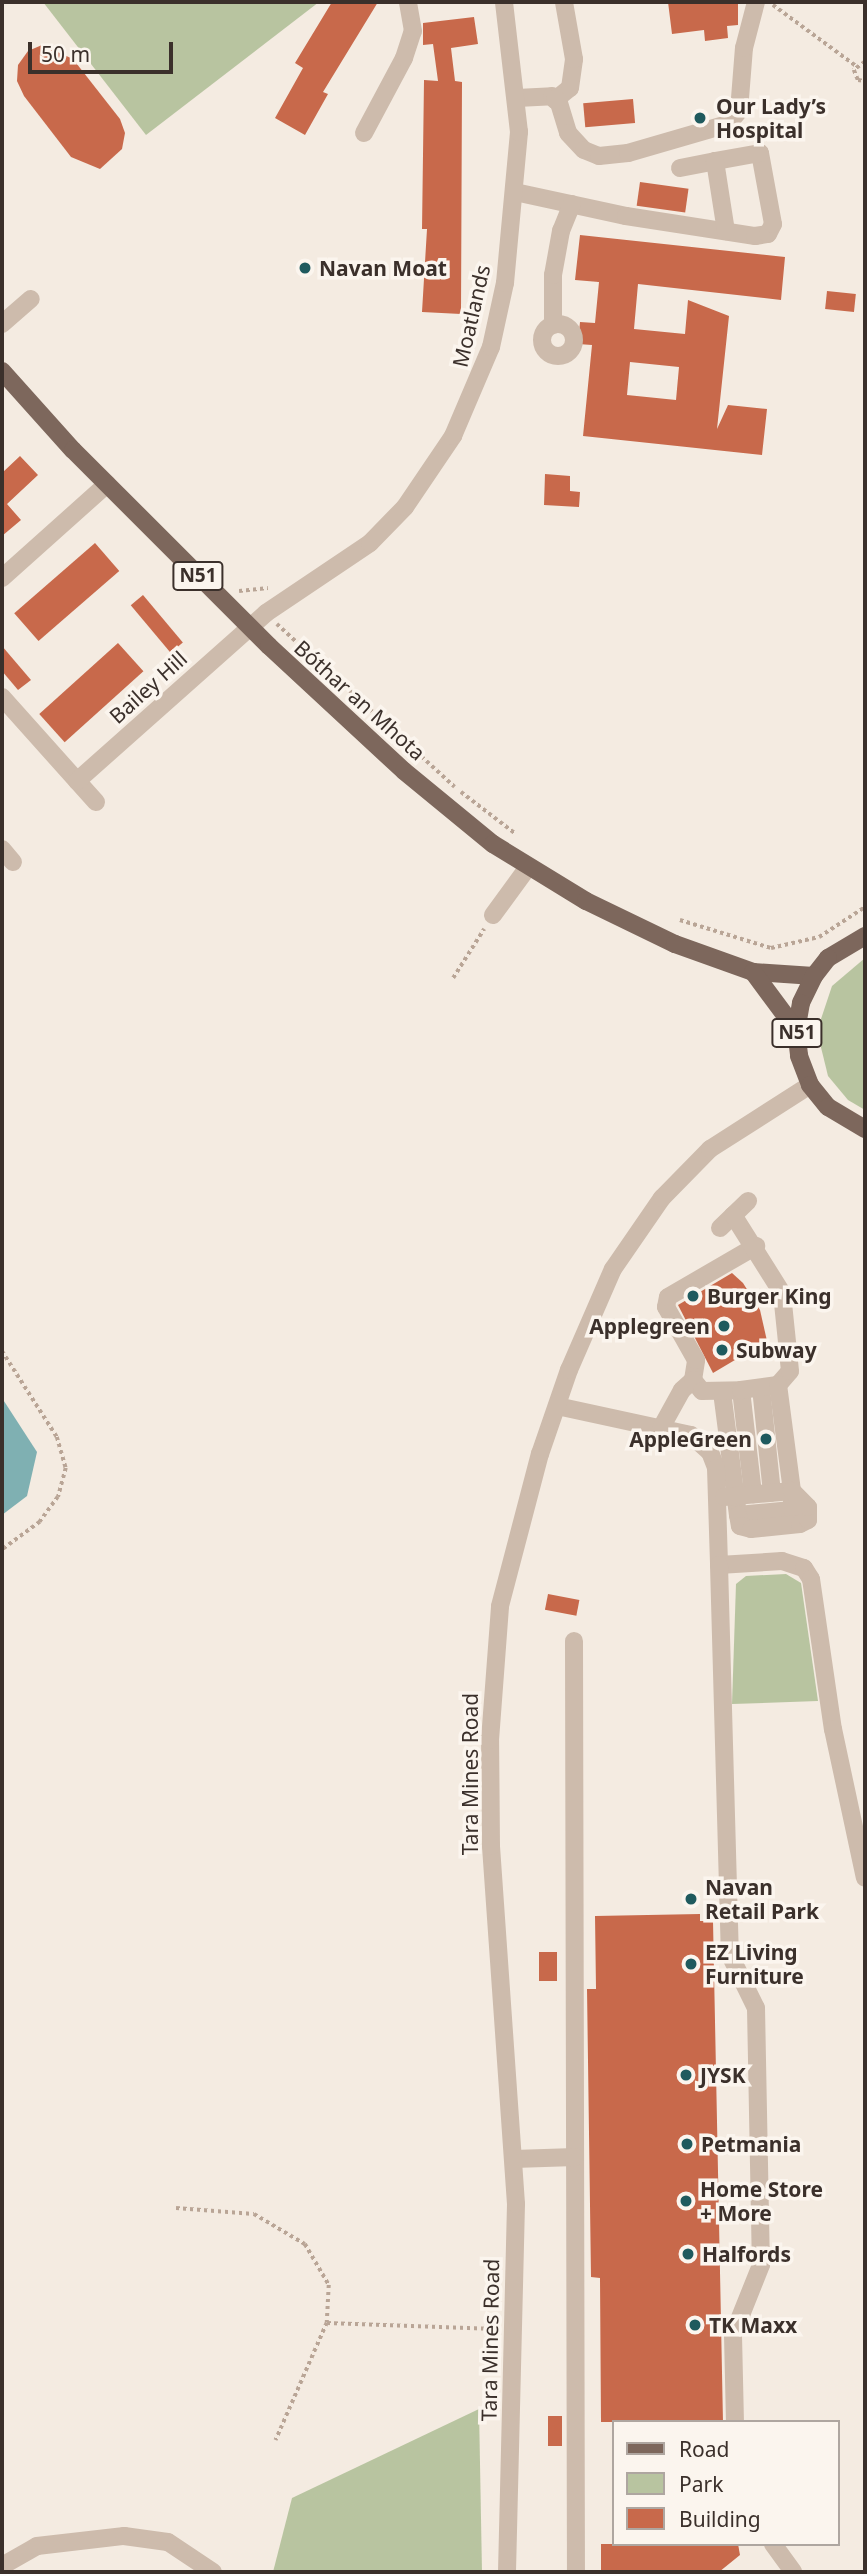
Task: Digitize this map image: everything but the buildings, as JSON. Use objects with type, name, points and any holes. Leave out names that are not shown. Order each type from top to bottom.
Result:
[{"type":"main road","name":"Bóthar an Mhota","points":[[2,371],[107,484],[248,627],[404,771],[458,817],[528,867],[615,917],[675,944],[753,972],[814,976]]},
{"type":"main road","name":"N51","points":[[865,936],[828,958],[814,976],[801,1003],[796,1030],[799,1056],[810,1085],[848,1122],[865,1146]]},
{"type":"main road","name":"N51","points":[[753,972],[796,1030]]},
{"type":"main road","name":"N51","points":[[848,1122],[865,1129]]},
{"type":"street","points":[[364,133],[404,58],[413,31],[408,2]]},
{"type":"street","name":"Moatlands","points":[[248,627],[370,544],[405,507],[453,436],[491,347],[505,283],[515,192],[517,97],[503,2]]},
{"type":"street","points":[[517,97],[555,100],[570,88],[574,59],[564,2]]},
{"type":"street","points":[[555,100],[568,133],[584,150],[599,156],[628,153],[728,124],[739,111],[744,48],[756,2]]},
{"type":"street","points":[[515,192],[726,231],[768,234],[773,224],[760,153],[680,168]]},
{"type":"street","points":[[715,162],[726,231]]},
{"type":"street","points":[[554,325],[553,275],[561,231],[572,204]]},
{"type":"street","points":[[2,324],[31,299]]},
{"type":"street","points":[[2,578],[107,484]]},
{"type":"street","name":"Bailey Hill","points":[[77,780],[248,627]]},
{"type":"street","points":[[2,696],[96,802]]},
{"type":"street","points":[[493,915],[528,867]]},
{"type":"street","name":"Tara Mines Road","points":[[507,2572],[514,2330],[514,2159],[491,1846],[491,1696],[500,1606],[523,1509],[557,1406],[613,1269],[655,1207],[710,1149],[810,1085]]},
{"type":"street","points":[[720,1228],[748,1201]]},
{"type":"street","points":[[693,1380],[702,1391],[722,1392],[770,1386],[790,1371],[782,1293],[756,1246],[733,1215]]},
{"type":"street","points":[[661,1428],[682,1391],[693,1380],[696,1360],[666,1307],[668,1297],[756,1246]]},
{"type":"street","points":[[741,1390],[744,1495],[738,1515],[792,1510],[792,1491],[770,1386]]},
{"type":"street","points":[[770,1386],[772,1492]]},
{"type":"street","points":[[722,1392],[744,1495]]},
{"type":"street","points":[[557,1406],[691,1435],[710,1452],[717,1497],[730,1955],[756,2008],[761,2265],[733,2335],[735,2420]]},
{"type":"street","points":[[717,1497],[792,1491]]},
{"type":"street","points":[[719,1565],[797,1563],[811,1579],[833,1728],[865,1878]]},
{"type":"street","points":[[574,1641],[576,2572]]},
{"type":"street","points":[[514,2159],[575,2157]]},
{"type":"street","points":[[2,2566],[37,2546],[124,2536],[168,2542],[212,2572]]},
{"type":"street","points":[[774,2546],[793,2572]]},
{"type":"path","points":[[768,2],[856,66]]},
{"type":"path","points":[[856,66],[865,62]]},
{"type":"path","points":[[856,66],[855,75],[865,81]]},
{"type":"path","points":[[240,590],[274,586]]},
{"type":"path","points":[[284,631],[456,788],[519,837]]},
{"type":"path","points":[[680,920],[771,948],[819,937],[865,907]]},
{"type":"path","points":[[453,978],[493,915]]},
{"type":"path","points":[[2,1351],[57,1437],[66,1468],[58,1496],[40,1521],[2,1550]]},
{"type":"path","points":[[176,2208],[254,2214],[305,2244],[329,2285],[327,2323],[276,2440]]},
{"type":"path","points":[[327,2323],[514,2330]]},
{"type":"green space","points":[[43,2],[319,2],[146,135]]},
{"type":"green space","points":[[865,958],[865,1110],[848,1100],[828,1076],[817,1031],[832,986]]},
{"type":"green space","points":[[786,1574],[801,1583],[818,1701],[732,1704],[736,1584],[746,1576]]},
{"type":"green space","points":[[479,2409],[482,2572],[273,2572],[292,2498]]},
{"type":"water","points":[[2,1398],[37,1452],[27,1496],[2,1515]]},
{"type":"place","name":"Our Lady’s Hospital","points":[[700,118]]},
{"type":"place","name":"Navan Moat","points":[[305,268]]},
{"type":"place","name":"Burger King","points":[[693,1296]]},
{"type":"place","name":"Applegreen","points":[[724,1326]]},
{"type":"place","name":"Subway","points":[[722,1350]]},
{"type":"place","name":"AppleGreen","points":[[766,1439]]},
{"type":"place","name":"Navan Retail Park","points":[[691,1899]]},
{"type":"place","name":"EZ Living Furniture","points":[[691,1964]]},
{"type":"place","name":"JYSK","points":[[686,2075]]},
{"type":"place","name":"Petmania","points":[[687,2144]]},
{"type":"place","name":"Home Store + More","points":[[686,2201]]},
{"type":"place","name":"Halfords","points":[[688,2254]]},
{"type":"place","name":"TK Maxx","points":[[695,2325]]}]
